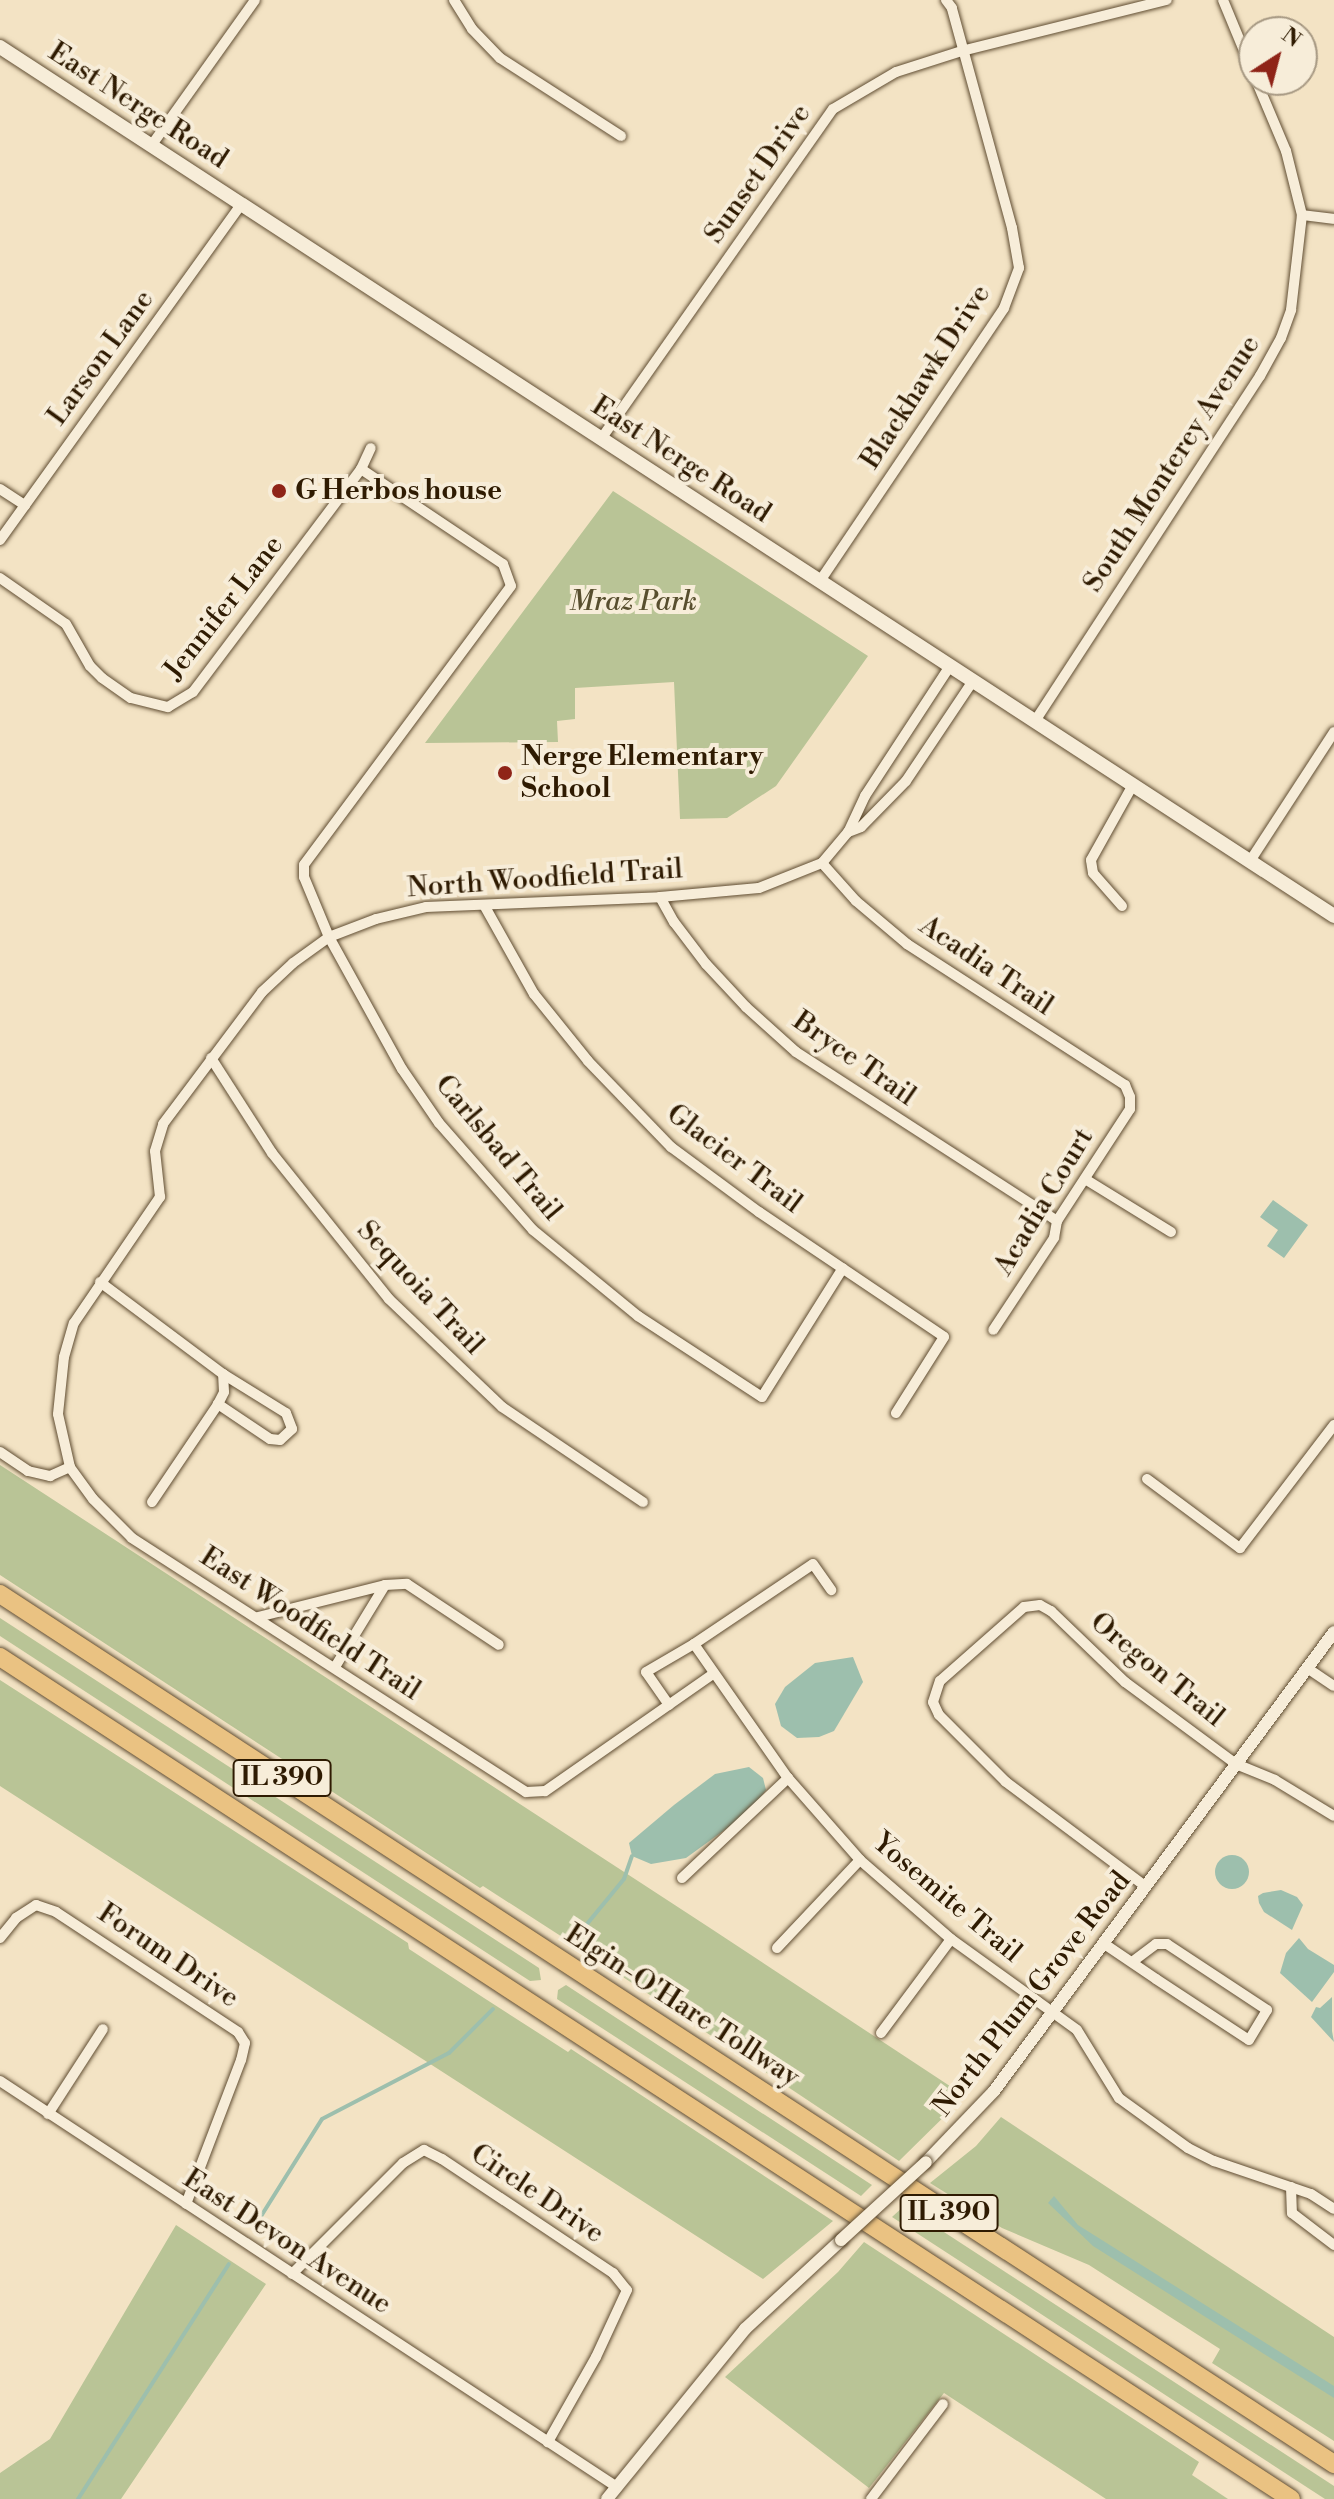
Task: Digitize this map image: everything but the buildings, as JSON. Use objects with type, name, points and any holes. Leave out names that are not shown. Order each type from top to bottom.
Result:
[{"type":"highway","name":"Elgin-O'Hare Tollway","points":[[0,1594],[1334,2464]]},
{"type":"highway","name":"IL 390","points":[[0,1657],[1291,2499]]},
{"type":"main road","name":"East Nerge Road","points":[[0,47],[1334,916]]},
{"type":"street","points":[[151,146],[255,0]]},
{"type":"street","points":[[454,0],[472,29],[500,58],[621,136]]},
{"type":"street","name":"Blackhawk Drive","points":[[820,581],[1004,308],[1019,268],[1012,228],[952,8],[946,0]]},
{"type":"street","name":"Sunset Drive","points":[[601,439],[833,109],[896,72],[962,51],[1167,0]]},
{"type":"street","name":"South Monterey Avenue","points":[[1223,0],[1238,37]]},
{"type":"street","name":"South Monterey Avenue","points":[[1035,721],[1260,376],[1281,338],[1297,278],[1302,215],[1286,151],[1263,96]]},
{"type":"street","name":"Larson Lane","points":[[0,540],[241,204]]},
{"type":"street","points":[[1302,215],[1334,219]]},
{"type":"street","name":"Jennifer Lane","points":[[0,578],[66,624],[90,666],[102,678],[131,698],[168,707],[193,692],[361,469],[371,448]]},
{"type":"street","points":[[329,937],[304,877],[304,865],[511,586],[503,564],[361,469]]},
{"type":"street","points":[[0,489],[25,505]]},
{"type":"street","name":"North Woodfield Trail","points":[[70,1467],[58,1414],[64,1357],[74,1323],[157,1203],[161,1189],[155,1151],[160,1131],[262,992],[293,963],[329,937],[403,911],[660,897],[759,888],[822,863],[848,832],[865,796],[950,666]]},
{"type":"street","name":"North Woodfield Trail","points":[[848,832],[861,827],[906,781],[973,681]]},
{"type":"street","points":[[1250,861],[1334,732]]},
{"type":"street","points":[[1122,906],[1093,873],[1091,860],[1133,785]]},
{"type":"street","name":"Acadia Trail","points":[[822,863],[856,901],[907,944],[1125,1085],[1130,1097]]},
{"type":"street","name":"Bryce Trail","points":[[660,897],[674,922],[706,964],[746,1007],[796,1052],[1057,1221]]},
{"type":"street","name":"Glacier Trail","points":[[484,905],[534,994],[620,1097],[697,1168],[944,1337],[896,1413]]},
{"type":"street","name":"Carlsbad Trail","points":[[329,937],[439,1123],[533,1230],[638,1316],[762,1397],[843,1268]]},
{"type":"street","name":"Sequoia Trail","points":[[211,1058],[272,1153],[389,1299],[502,1407],[643,1502]]},
{"type":"street","name":"Acadia Court","points":[[993,1330],[1054,1238],[1057,1221],[1130,1109],[1130,1097]]},
{"type":"street","points":[[1085,1179],[1171,1232]]},
{"type":"street","points":[[100,1282],[223,1374],[286,1413],[292,1429],[280,1440],[270,1439],[218,1404]]},
{"type":"street","points":[[152,1502],[218,1404],[224,1392],[223,1374]]},
{"type":"street","points":[[1147,1479],[1240,1548],[1334,1425]]},
{"type":"street","points":[[0,1452],[28,1471],[50,1476],[70,1467]]},
{"type":"street","name":"East Woodfield Trail","points":[[70,1467],[93,1499],[132,1538],[526,1792],[545,1791],[669,1705]]},
{"type":"street","points":[[713,1674],[669,1705],[646,1672],[694,1644],[813,1564],[831,1590]]},
{"type":"street","points":[[258,1617],[385,1585],[407,1584],[499,1645]]},
{"type":"street","points":[[335,1667],[385,1585]]},
{"type":"street","name":"Oregon Trail","points":[[1145,1886],[1006,1782],[939,1715],[933,1702],[940,1681],[1009,1617],[1024,1607],[1040,1605],[1051,1611],[1125,1682],[1236,1764],[1275,1780],[1334,1816]]},
{"type":"street","name":"North Plum Grove Road","points":[[607,2499],[745,2329],[926,2162],[994,2091],[1334,1632]]},
{"type":"street","name":"Yosemite Trail","points":[[694,1644],[788,1778],[860,1860],[951,1939],[1077,2030],[1119,2098],[1154,2125],[1214,2161],[1291,2187],[1334,2209]]},
{"type":"street","points":[[1307,1668],[1334,1686]]},
{"type":"street","points":[[682,1878],[788,1778]]},
{"type":"street","points":[[777,1948],[860,1860]]},
{"type":"street","name":"Forum Drive","points":[[0,1938],[16,1918],[36,1905],[56,1912],[238,2032],[245,2043],[241,2060],[186,2204]]},
{"type":"street","points":[[881,2033],[951,1939]]},
{"type":"street","points":[[1103,1943],[1249,2040],[1267,2010],[1167,1944],[1156,1944],[1132,1962]]},
{"type":"street","points":[[48,2114],[103,2029]]},
{"type":"street","name":"East Devon Avenue","points":[[0,2081],[617,2487]]},
{"type":"street","name":"Circle Drive","points":[[292,2274],[403,2163],[424,2150],[442,2159],[613,2273],[627,2290],[596,2357],[548,2442]]},
{"type":"street","points":[[1291,2187],[1292,2213],[1334,2245]]},
{"type":"street","points":[[871,2499],[943,2404]]},
{"type":"green space","name":"Mraz Park","points":[[613,491],[868,656],[776,786],[727,818],[680,819],[674,682],[575,688],[575,719],[557,721],[558,742],[425,743]]},
{"type":"green space","points":[[0,1465],[965,2096],[899,2161],[584,1951],[483,1886],[480,1888],[0,1575]]},
{"type":"green space","points":[[0,1618],[539,1968],[541,1980],[530,1981],[0,1636]]},
{"type":"green space","points":[[0,1680],[408,1943],[409,1949],[484,1998],[568,2052],[571,2049],[833,2221],[763,2279],[0,1786]]},
{"type":"green space","points":[[566,1985],[872,2185],[861,2196],[557,1999],[558,1990]]},
{"type":"green space","points":[[1001,2117],[1334,2337],[1334,2441],[1212,2363],[1220,2349],[1089,2265],[1002,2228],[930,2183],[976,2146]]},
{"type":"green space","points":[[904,2206],[1334,2486],[1334,2499],[1325,2499],[892,2217]]},
{"type":"green space","points":[[176,2225],[266,2284],[121,2499],[0,2499],[0,2473],[50,2439]]},
{"type":"green space","points":[[864,2242],[1199,2462],[1192,2475],[1228,2499],[1106,2499],[944,2393],[869,2488],[725,2377],[838,2272]]},
{"type":"shaded area","points":[[1273,1200],[1308,1225],[1284,1258],[1267,1246],[1278,1230],[1260,1217]]},
{"type":"shaded area","points":[[853,1657],[863,1682],[834,1731],[819,1737],[797,1738],[781,1726],[775,1704],[785,1687],[815,1663]]},
{"type":"shaded area","points":[[749,1767],[763,1778],[766,1790],[748,1813],[686,1858],[651,1864],[632,1856],[629,1843],[674,1805],[715,1774]]},
{"type":"shaded area","points":[[1232,1855],[1244,1860],[1249,1872],[1244,1884],[1232,1889],[1220,1884],[1215,1872],[1220,1860]]},
{"type":"shaded area","points":[[1281,1890],[1297,1897],[1303,1905],[1292,1930],[1264,1912],[1259,1903],[1258,1896],[1263,1893]]},
{"type":"shaded area","points":[[1299,1938],[1308,1949],[1334,1965],[1334,1972],[1312,2002],[1280,1973],[1286,1953]]},
{"type":"shaded area","points":[[1332,1997],[1334,2042],[1311,2017],[1316,2007],[1320,2008]]},
{"type":"shaded area","points":[[1054,2196],[1078,2225],[1334,2386],[1334,2398],[1093,2246],[1048,2203]]},
{"type":"waterway","points":[[573,1941],[624,1879],[632,1856]]},
{"type":"waterway","points":[[258,2221],[322,2119],[449,2053],[493,2009]]},
{"type":"waterway","points":[[78,2499],[229,2264]]},
{"type":"place","name":"G Herbos house","points":[[279,491]]},
{"type":"place","name":"Nerge Elementary School","points":[[505,773]]}]
